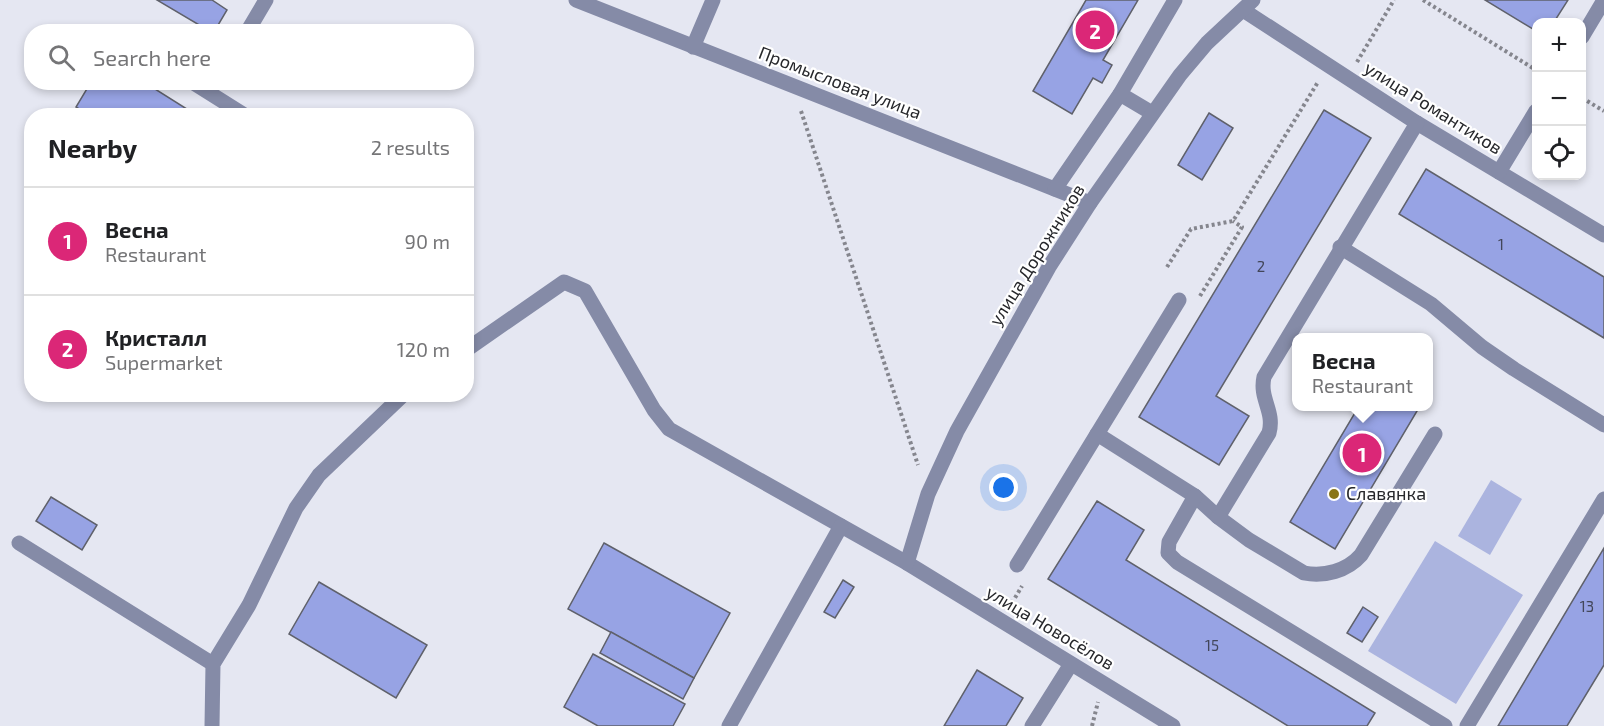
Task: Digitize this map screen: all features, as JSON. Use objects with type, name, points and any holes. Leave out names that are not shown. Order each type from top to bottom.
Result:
[{"type":"street","points":[[252,24],[266,0]]},
{"type":"street","name":"Промысловая улица","points":[[576,0],[1090,203]]},
{"type":"street","points":[[693,47],[713,0]]},
{"type":"street","points":[[1055,189],[1120,94],[1175,0]]},
{"type":"street","points":[[1586,29],[1604,0]]},
{"type":"street","name":"улица Романтиков","points":[[1248,5],[1347,78],[1604,236]]},
{"type":"street","name":"улица Дорожников","points":[[907,563],[928,495],[957,431],[1049,267],[1152,113],[1208,43],[1248,5]]},
{"type":"street","points":[[215,90],[237,108]]},
{"type":"street","points":[[1120,94],[1152,113]]},
{"type":"street","points":[[1499,172],[1532,118]]},
{"type":"street","points":[[1218,517],[1269,433],[1272,423],[1261,388],[1264,377],[1340,247],[1417,123]]},
{"type":"street","points":[[1340,247],[1431,304],[1482,347],[1514,369],[1604,425]]},
{"type":"street","name":"улица Новосёлов","points":[[474,344],[564,282],[585,291],[654,410],[669,429],[907,563],[1173,726]]},
{"type":"street","points":[[1017,565],[1179,300]]},
{"type":"street","points":[[212,726],[213,664],[249,605],[296,508],[319,475],[396,402]]},
{"type":"street","points":[[1097,434],[1195,496],[1249,540],[1304,573],[1313,575],[1344,569],[1354,563],[1435,434]]},
{"type":"street","points":[[1195,496],[1169,542],[1168,553],[1177,562],[1445,726]]},
{"type":"street","points":[[1467,726],[1604,499]]},
{"type":"street","points":[[729,726],[841,526]]},
{"type":"street","points":[[19,543],[213,664]]},
{"type":"street","points":[[1032,726],[1071,663]]},
{"type":"path","points":[[1347,78],[1394,0]]},
{"type":"path","points":[[1423,0],[1532,68]]},
{"type":"path","points":[[1167,267],[1191,229],[1233,221],[1329,66]]},
{"type":"path","points":[[793,86],[928,495]]},
{"type":"path","points":[[1586,101],[1604,111]]},
{"type":"path","points":[[1092,726],[1098,699]]},
{"type":"shaded area","points":[[1491,480],[1522,499],[1490,555],[1458,536]]},
{"type":"shaded area","points":[[1435,541],[1523,595],[1456,704],[1368,651]]},
{"type":"building","points":[[157,0],[212,0],[227,10],[219,24],[198,24]]},
{"type":"building","points":[[1086,0],[1138,0],[1103,60],[1112,65],[1102,83],[1093,78],[1072,114],[1033,91]]},
{"type":"building","points":[[1485,0],[1568,0],[1557,18],[1532,18],[1532,29]]},
{"type":"building","points":[[86,90],[157,90],[185,108],[78,108],[76,107]]},
{"type":"building","points":[[1324,110],[1371,138],[1216,396],[1249,416],[1219,465],[1139,417]]},
{"type":"building","points":[[1209,113],[1233,128],[1202,180],[1178,165]]},
{"type":"building","points":[[1426,169],[1604,277],[1604,338],[1399,214]]},
{"type":"building","points":[[1356,411],[1417,411],[1335,549],[1290,522]]},
{"type":"building","points":[[51,497],[97,525],[82,550],[36,521]]},
{"type":"building","points":[[1097,501],[1144,530],[1126,560],[1375,713],[1367,726],[1288,726],[1048,579]]},
{"type":"building","points":[[604,543],[730,613],[694,678],[568,609]]},
{"type":"building","points":[[1604,548],[1604,665],[1567,726],[1498,726]]},
{"type":"building","points":[[843,580],[854,587],[835,618],[824,612]]},
{"type":"building","points":[[319,582],[427,645],[396,698],[289,634]]},
{"type":"building","points":[[1363,607],[1378,617],[1362,642],[1347,633]]},
{"type":"building","points":[[611,632],[694,678],[683,699],[600,653]]},
{"type":"building","points":[[593,654],[685,704],[673,726],[598,726],[564,707]]},
{"type":"building","points":[[977,670],[1023,698],[1006,726],[944,726]]},
{"type":"place","name":"Кристалл","points":[[1095,30]]},
{"type":"place","name":"Весна","points":[[1362,453]]},
{"type":"place","name":"Славянка","points":[[1334,494]]}]
